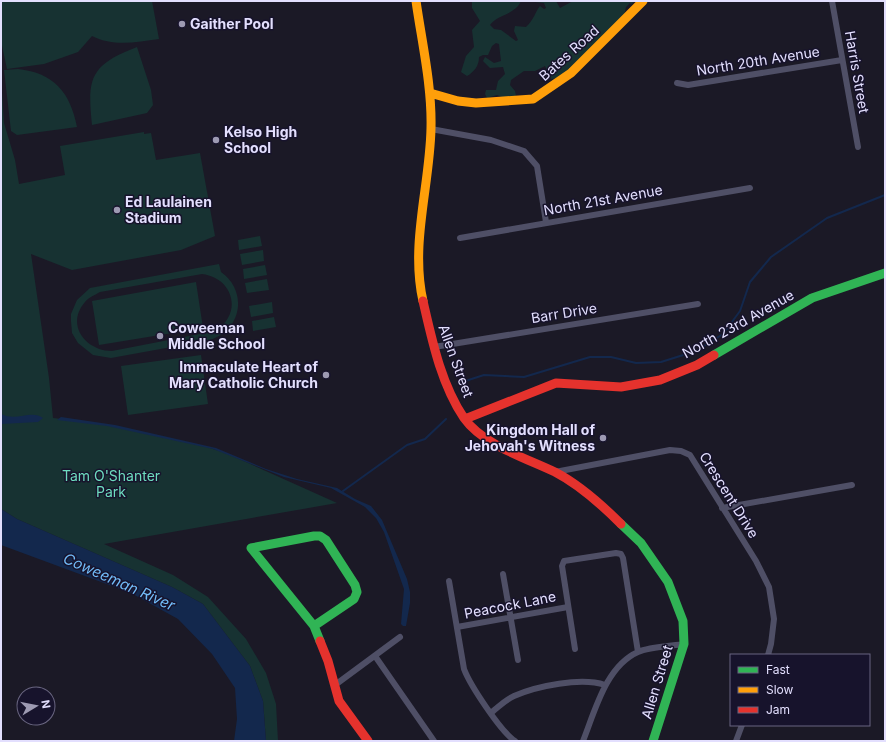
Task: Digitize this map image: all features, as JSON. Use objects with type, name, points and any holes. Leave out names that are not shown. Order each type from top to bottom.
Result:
[{"type":"street","name":"Allen Street","points":[[416,1],[430,93],[431,129],[422,213],[419,270],[422,299],[434,347],[452,397],[465,419],[482,436],[537,465],[555,472],[595,498],[641,543],[668,582],[683,621],[684,644],[653,741]]},
{"type":"street","name":"Bates Road","points":[[430,93],[458,101],[476,103],[533,99],[571,73],[644,1]]},
{"type":"street","name":"Harris Street","points":[[832,1],[858,147]]},
{"type":"street","name":"North 20th Avenue","points":[[677,83],[688,84],[842,60]]},
{"type":"street","points":[[431,129],[491,140],[524,151],[537,166],[546,222]]},
{"type":"street","name":"North 21st Avenue","points":[[460,238],[750,188]]},
{"type":"street","name":"North 23rd Avenue","points":[[465,419],[556,383],[576,383],[621,387],[660,380],[697,365],[812,298],[885,273]]},
{"type":"street","name":"Barr Drive","points":[[434,347],[698,304]]},
{"type":"street","name":"Crescent Drive","points":[[555,472],[670,450],[681,451],[690,455],[756,561],[769,587],[774,619],[772,644],[768,654]]},
{"type":"street","points":[[722,508],[852,484]]},
{"type":"street","points":[[314,626],[354,599],[357,592],[355,585],[326,540],[320,536],[314,536],[251,548],[314,626],[328,661],[339,701],[368,741]]},
{"type":"street","name":"Peacock Lane","points":[[575,649],[562,566],[564,561],[616,553],[621,554],[638,652]]},
{"type":"street","points":[[503,574],[518,660]]},
{"type":"street","points":[[448,581],[464,669],[468,680],[491,713],[515,741]]},
{"type":"street","name":"Peacock Lane","points":[[457,627],[568,607]]},
{"type":"street","points":[[335,685],[400,637]]},
{"type":"street","points":[[583,741],[605,685],[621,665],[638,652],[684,644]]},
{"type":"street","points":[[375,656],[434,741]]},
{"type":"street","points":[[491,713],[512,697],[532,690],[576,682],[594,682],[605,685]]},
{"type":"street","points":[[736,741],[742,726]]},
{"type":"green space","points":[[1,1],[152,1],[159,39],[117,43],[92,36],[78,52],[44,64],[7,69],[1,41]]},
{"type":"green space","points":[[472,1],[521,1],[515,9],[493,21],[490,25],[494,29],[501,30],[516,41],[518,40],[514,31],[515,26],[526,27],[531,22],[540,6],[544,9],[546,8],[544,3],[527,1],[556,1],[560,8],[573,1],[635,1],[626,7],[623,20],[602,44],[558,78],[551,79],[545,66],[535,71],[524,71],[511,80],[510,85],[515,91],[516,96],[507,99],[497,95],[487,98],[485,94],[486,90],[496,90],[498,81],[505,74],[503,67],[490,68],[483,61],[485,57],[494,63],[501,61],[499,44],[496,43],[492,46],[488,55],[479,57],[477,66],[470,74],[467,76],[461,72],[466,56],[474,47],[472,30],[480,21],[472,8]]},
{"type":"green space","points":[[137,47],[151,90],[153,105],[147,113],[92,125],[90,96],[95,75],[109,60]]},
{"type":"green space","points":[[18,69],[31,71],[41,75],[51,80],[58,86],[65,94],[70,104],[77,127],[17,135],[11,131],[4,70]]},
{"type":"green space","name":"Tam O'Shanter Park","points":[[1,77],[4,123],[15,160],[19,184],[65,175],[60,146],[144,132],[144,134],[151,133],[156,160],[200,153],[215,236],[181,250],[72,270],[31,254],[49,378],[53,418],[103,424],[207,447],[228,454],[337,503],[104,544],[173,575],[208,597],[246,639],[266,673],[276,704],[278,741],[266,741],[263,701],[250,666],[203,604],[172,587],[17,519],[1,509]]},
{"type":"green space","points":[[260,236],[262,246],[239,250],[238,240]]},
{"type":"green space","points":[[263,250],[264,261],[242,265],[240,254]]},
{"type":"green space","points":[[219,264],[221,272],[230,280],[235,289],[238,299],[238,309],[235,319],[229,328],[221,335],[210,340],[111,358],[93,355],[78,343],[72,333],[71,314],[77,300],[90,288]],"holes":[[[202,274],[213,277],[228,289],[232,307],[224,324],[215,331],[112,351],[94,347],[81,335],[78,328],[77,319],[79,311],[90,297],[100,292]]]},
{"type":"green space","points":[[265,265],[267,275],[244,279],[243,269]]},
{"type":"green space","points":[[267,279],[269,290],[247,293],[245,283]]},
{"type":"green space","points":[[196,282],[203,328],[99,345],[92,301]]},
{"type":"green space","points":[[272,302],[273,313],[251,317],[249,306]]},
{"type":"green space","points":[[274,317],[276,327],[253,331],[252,321]]},
{"type":"green space","points":[[201,355],[208,404],[128,415],[121,366]]},
{"type":"water","points":[[1,414],[13,417],[34,415],[43,418],[38,422],[1,424]]},
{"type":"water","points":[[61,417],[115,425],[216,448],[266,469],[297,479],[337,488],[355,499],[371,506],[382,520],[407,579],[410,592],[410,603],[406,626],[401,624],[404,589],[384,532],[376,518],[365,507],[331,488],[284,477],[213,449],[107,426],[57,420]]},
{"type":"water","name":"Coweeman River","points":[[1,509],[17,519],[172,587],[203,604],[250,666],[263,701],[266,741],[234,741],[237,719],[235,688],[212,654],[178,619],[131,593],[1,545]]},
{"type":"waterway","points":[[459,383],[484,375],[524,377],[590,357],[611,357],[636,363],[661,362],[696,351],[723,334],[740,311],[750,282],[771,257],[827,218],[885,195]]},
{"type":"waterway","points":[[343,491],[407,445],[425,439],[446,419]]},
{"type":"traffic: fast","points":[[714,355],[812,298],[885,273]]},
{"type":"traffic: fast","points":[[621,524],[641,543],[668,582],[683,621],[684,644],[653,741]]},
{"type":"traffic: fast","points":[[314,626],[354,599],[357,592],[355,585],[326,540],[320,536],[314,536],[251,548],[314,626],[320,641]]},
{"type":"traffic: slow","points":[[416,1],[426,64],[431,112],[430,149],[422,214],[419,258],[423,301]]},
{"type":"traffic: slow","points":[[430,93],[458,101],[476,103],[533,99],[571,73],[643,1]]},
{"type":"traffic: jam","points":[[423,301],[443,376],[449,391],[464,418],[482,436],[493,443],[555,472],[582,489],[621,524]]},
{"type":"traffic: jam","points":[[465,419],[556,383],[621,387],[660,380],[697,365],[714,355]]},
{"type":"traffic: jam","points":[[320,641],[328,661],[339,701],[368,741]]},
{"type":"place","name":"Gaither Pool","points":[[182,24]]},
{"type":"place","name":"Kelso High School","points":[[216,140]]},
{"type":"place","name":"Ed Laulainen Stadium","points":[[117,210]]},
{"type":"place","name":"Coweeman Middle School","points":[[160,336]]},
{"type":"place","name":"Immaculate Heart of Mary Catholic Church","points":[[326,375]]},
{"type":"place","name":"Kingdom Hall of Jehovah's Witness","points":[[603,438]]}]
